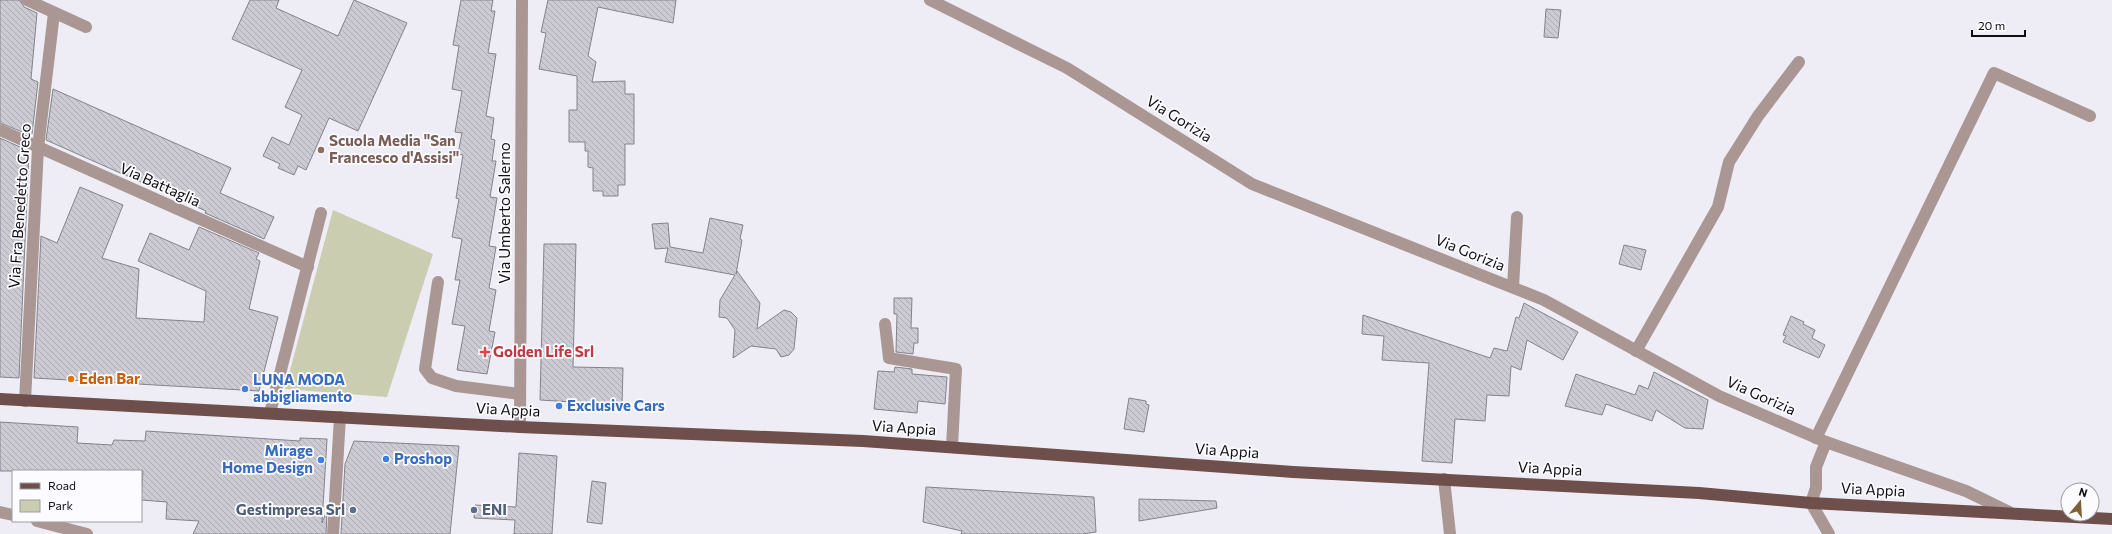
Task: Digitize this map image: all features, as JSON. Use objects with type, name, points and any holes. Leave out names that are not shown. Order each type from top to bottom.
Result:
[{"type":"main road","name":"Via Appia","points":[[0,399],[520,427],[863,441],[1285,471],[1699,493],[1811,503],[2009,512],[2112,519]]},
{"type":"street","name":"Via Umberto Salerno","points":[[520,427],[522,0]]},
{"type":"street","name":"Via Gorizia","points":[[930,0],[1067,68],[1252,184],[1544,300],[1719,396],[1821,440],[1966,491],[2009,512]]},
{"type":"street","points":[[30,1],[86,27]]},
{"type":"street","name":"Via Fra Benedetto Greco","points":[[25,401],[38,148],[54,12]]},
{"type":"street","points":[[1636,351],[1718,207],[1729,162],[1758,116],[1799,62]]},
{"type":"street","points":[[1829,534],[1811,503],[1816,488],[1816,467],[1821,440],[1994,73],[2090,116]]},
{"type":"street","name":"Via Battaglia","points":[[0,130],[308,268]]},
{"type":"street","points":[[270,413],[321,213]]},
{"type":"street","points":[[1513,288],[1517,217]]},
{"type":"street","points":[[438,282],[425,369],[432,378],[456,386],[520,394]]},
{"type":"street","points":[[885,324],[889,358],[956,369],[952,447]]},
{"type":"street","points":[[333,534],[340,417]]},
{"type":"street","points":[[1444,479],[1450,534]]},
{"type":"street","points":[[0,512],[12,515]]},
{"type":"street","points":[[41,522],[87,534]]},
{"type":"green space","points":[[333,210],[433,254],[387,397],[285,389]]},
{"type":"building","points":[[0,0],[20,0],[24,7],[37,13],[31,79],[38,82],[32,134],[30,133],[30,135],[0,123]]},
{"type":"building","points":[[250,0],[279,0],[276,8],[338,36],[354,0],[407,23],[358,131],[329,118],[306,170],[298,166],[294,175],[278,168],[280,164],[263,156],[272,137],[289,145],[302,115],[285,107],[302,70],[232,39]]},
{"type":"building","points":[[461,0],[493,0],[491,11],[495,11],[488,53],[496,54],[486,116],[494,118],[491,139],[495,140],[492,161],[496,161],[490,197],[497,198],[489,246],[496,247],[489,288],[496,290],[489,331],[495,332],[487,374],[457,370],[465,326],[452,324],[460,280],[455,280],[462,239],[452,237],[459,199],[456,198],[463,155],[458,154],[462,133],[455,132],[462,91],[452,89],[459,46],[453,45]]},
{"type":"building","points":[[548,0],[676,0],[673,23],[598,7],[588,56],[596,62],[592,82],[625,81],[625,94],[634,94],[634,144],[625,144],[625,185],[618,185],[618,196],[603,196],[603,191],[593,191],[593,168],[588,167],[588,151],[585,151],[585,142],[569,142],[569,110],[577,110],[577,76],[539,69],[546,33],[541,32]]},
{"type":"building","points":[[1546,9],[1561,10],[1558,38],[1544,37]]},
{"type":"building","points":[[53,89],[231,168],[220,193],[274,217],[264,239],[205,213],[206,211],[46,140]]},
{"type":"building","points":[[0,138],[29,151],[19,378],[0,377]]},
{"type":"building","points":[[80,187],[123,205],[102,258],[139,269],[136,318],[204,322],[206,291],[138,261],[150,233],[189,250],[199,227],[259,253],[256,259],[260,261],[249,309],[278,317],[259,391],[34,378],[41,236],[57,243]]},
{"type":"building","points":[[710,218],[743,225],[736,274],[737,271],[760,303],[757,329],[784,310],[791,312],[797,318],[794,349],[789,355],[781,357],[776,349],[751,346],[733,358],[735,330],[727,318],[719,317],[720,300],[735,275],[665,262],[668,248],[655,249],[652,224],[668,223],[670,247],[703,253]]},
{"type":"building","points":[[544,244],[576,244],[573,367],[623,368],[622,405],[540,400]]},
{"type":"building","points":[[1624,245],[1646,250],[1641,270],[1619,264]]},
{"type":"building","points":[[894,298],[912,298],[911,328],[918,328],[918,343],[914,343],[913,354],[896,352],[897,314],[894,314]]},
{"type":"building","points":[[1524,303],[1578,332],[1563,360],[1527,340],[1521,370],[1511,366],[1509,396],[1487,395],[1485,421],[1455,419],[1452,463],[1422,461],[1429,363],[1382,360],[1384,336],[1362,334],[1363,315],[1490,358],[1494,348],[1507,351],[1516,317],[1519,318]]},
{"type":"building","points":[[1791,316],[1804,322],[1803,324],[1815,330],[1812,338],[1825,345],[1819,358],[1783,342],[1786,336],[1783,335]]},
{"type":"building","points":[[895,367],[912,369],[912,374],[947,377],[945,404],[918,401],[917,413],[874,409],[878,371],[894,372]]},
{"type":"building","points":[[1654,372],[1708,400],[1703,429],[1685,428],[1656,410],[1652,421],[1606,404],[1602,415],[1565,406],[1576,374],[1635,395],[1639,385],[1648,389]]},
{"type":"building","points":[[1129,398],[1146,401],[1146,404],[1149,405],[1144,432],[1124,429]]},
{"type":"building","points":[[0,422],[78,427],[77,443],[112,445],[114,440],[145,441],[146,431],[300,441],[300,438],[327,439],[322,523],[327,510],[326,534],[193,534],[199,521],[166,519],[167,502],[142,500],[142,470],[0,471]]},
{"type":"building","points":[[354,441],[459,446],[450,534],[341,534],[345,464]]},
{"type":"building","points":[[519,453],[557,456],[552,534],[514,534],[515,520],[474,518],[475,505],[516,507]]},
{"type":"building","points":[[592,481],[606,483],[602,524],[587,522]]},
{"type":"building","points":[[926,487],[1094,497],[1096,532],[1082,534],[961,534],[962,531],[923,522]]},
{"type":"building","points":[[1139,499],[1216,501],[1217,508],[1139,521]]},
{"type":"place","name":"Scuola Media \"San Francesco d'Assisi\"","points":[[321,150]]},
{"type":"place","name":"Golden Life Srl","points":[[485,352]]},
{"type":"place","name":"Eden Bar","points":[[71,379]]},
{"type":"place","name":"LUNA MODA abbigliamento","points":[[245,389]]},
{"type":"place","name":"Exclusive Cars","points":[[559,406]]},
{"type":"place","name":"Proshop","points":[[386,459]]},
{"type":"place","name":"Mirage Home Design","points":[[321,460]]},
{"type":"place","name":"Gestimpresa Srl","points":[[353,510]]},
{"type":"place","name":"ENI","points":[[474,510]]}]
